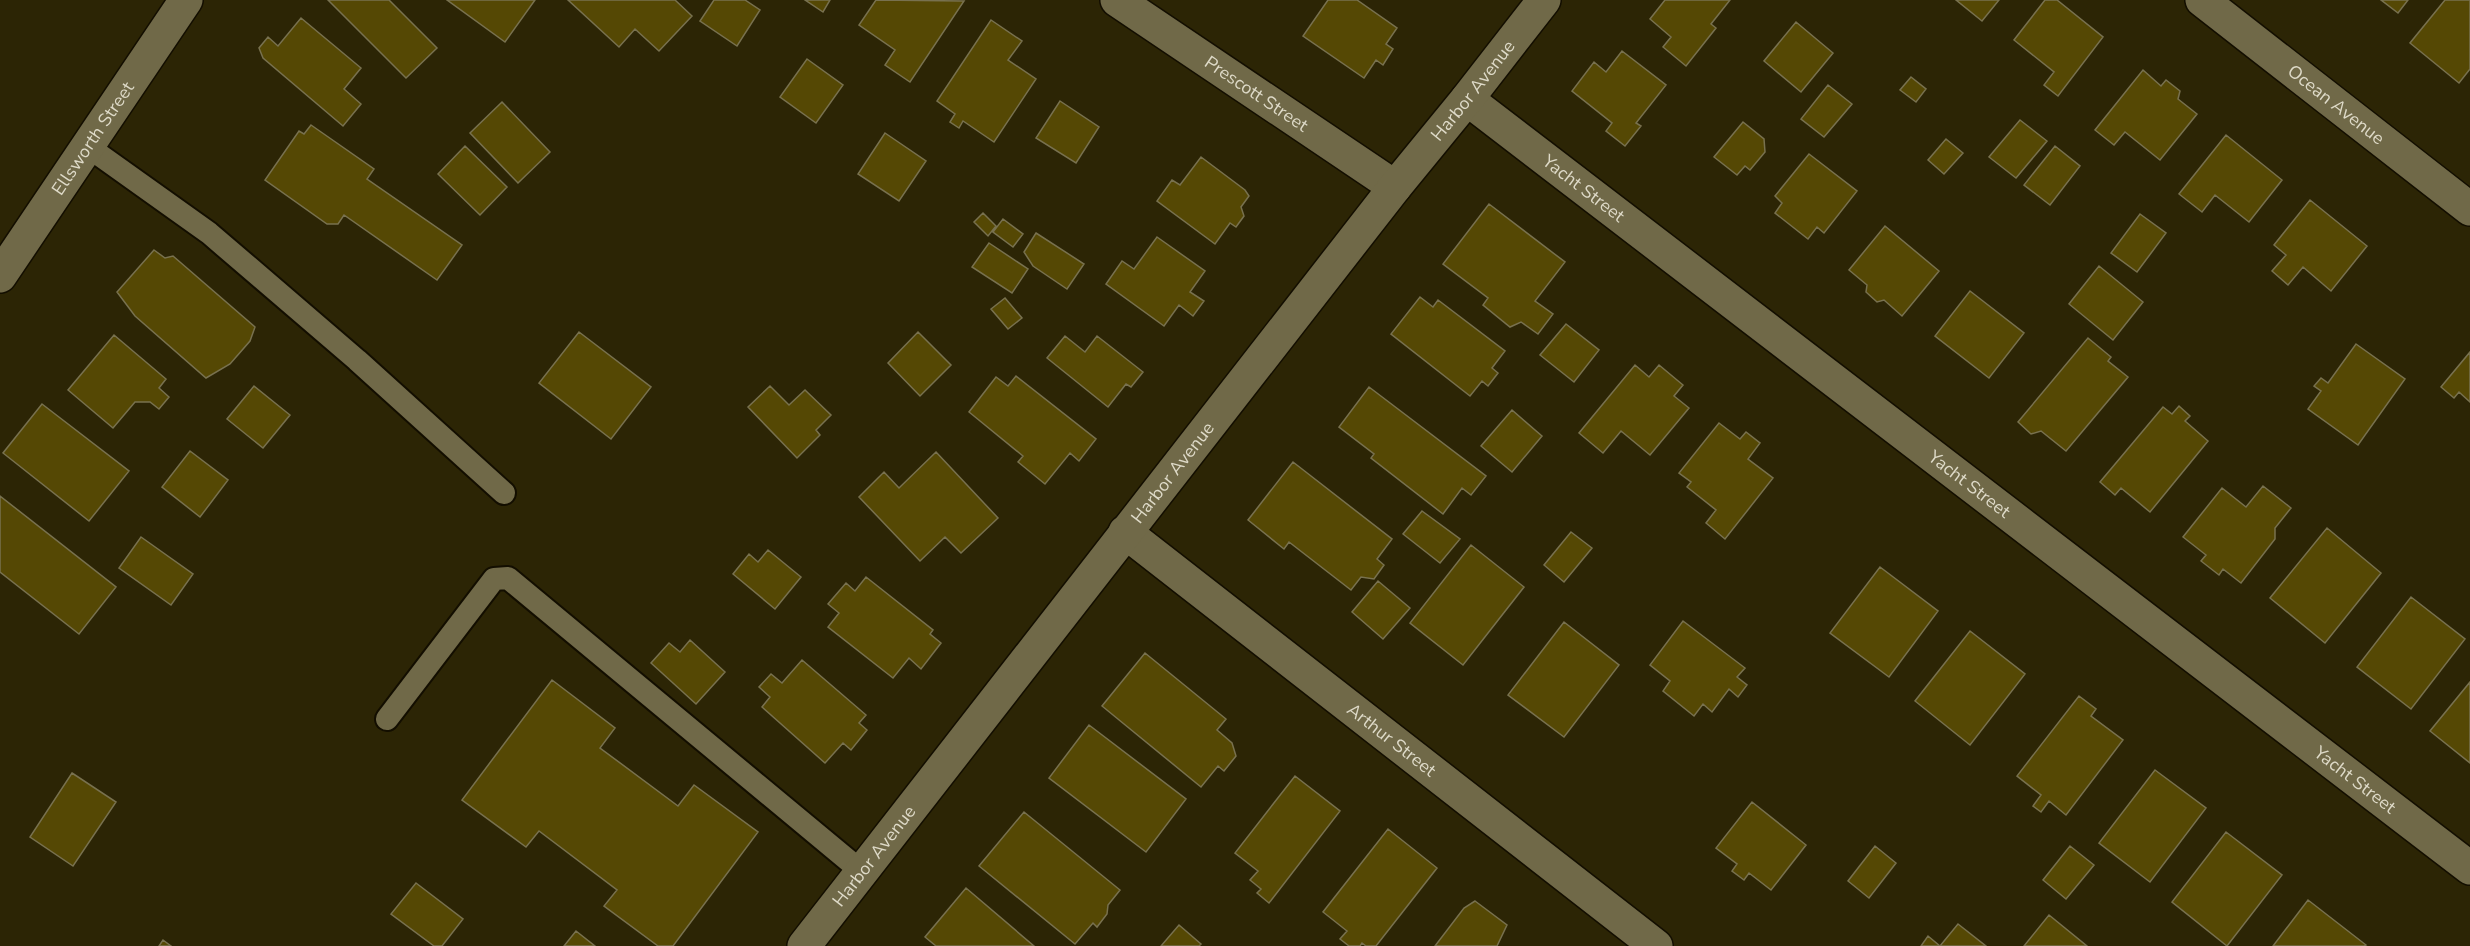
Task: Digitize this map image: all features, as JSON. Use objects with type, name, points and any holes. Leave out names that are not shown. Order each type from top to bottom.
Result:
[{"type":"street","name":"Ellsworth Street","points":[[0,276],[186,0]]},
{"type":"street","name":"Prescott Street","points":[[1117,0],[1395,187]]},
{"type":"street","name":"Harbor Avenue","points":[[804,946],[1125,532],[1544,0]]},
{"type":"street","name":"Ocean Avenue","points":[[2202,0],[2470,209]]},
{"type":"street","name":"Yacht Street","points":[[1467,99],[2470,868]]},
{"type":"street","name":"Arthur Street","points":[[1125,532],[1656,946]]},
{"type":"lane","points":[[87,146],[209,233],[357,360],[504,493]]},
{"type":"lane","points":[[387,719],[494,579],[508,578],[861,871]]},
{"type":"building","points":[[328,0],[389,0],[437,48],[406,78]]},
{"type":"building","points":[[447,0],[535,0],[505,42]]},
{"type":"building","points":[[568,0],[675,0],[692,16],[659,51],[635,29],[619,47]]},
{"type":"building","points":[[714,0],[745,0],[760,10],[737,46],[700,21]]},
{"type":"building","points":[[805,0],[830,0],[823,12]]},
{"type":"building","points":[[876,0],[964,1],[910,82],[885,65],[895,50],[859,25]]},
{"type":"building","points":[[1328,0],[1357,0],[1397,28],[1386,44],[1393,49],[1383,65],[1376,60],[1364,78],[1303,36]]},
{"type":"building","points":[[1665,0],[1730,0],[1711,24],[1716,28],[1686,66],[1663,47],[1671,37],[1650,19]]},
{"type":"building","points":[[1956,0],[1999,0],[1982,21]]},
{"type":"building","points":[[2045,0],[2057,0],[2103,37],[2058,96],[2044,85],[2054,72],[2014,40]]},
{"type":"building","points":[[2381,0],[2408,0],[2398,13]]},
{"type":"building","points":[[2445,0],[2470,0],[2470,69],[2459,83],[2410,43]]},
{"type":"building","points":[[301,18],[361,68],[344,89],[361,104],[343,126],[263,58],[259,48],[268,37],[278,46]]},
{"type":"building","points":[[991,20],[1022,41],[1008,60],[1036,79],[994,142],[963,121],[959,128],[950,122],[955,114],[937,101]]},
{"type":"building","points":[[1796,22],[1833,53],[1801,92],[1764,61]]},
{"type":"building","points":[[1622,51],[1666,85],[1636,123],[1641,126],[1625,146],[1606,131],[1612,123],[1572,91],[1594,62],[1606,72]]},
{"type":"building","points":[[807,59],[843,85],[816,123],[780,97]]},
{"type":"building","points":[[2143,70],[2161,86],[2166,80],[2180,91],[2178,99],[2197,114],[2160,160],[2125,132],[2114,145],[2095,130]]},
{"type":"building","points":[[1911,77],[1926,89],[1916,102],[1900,90]]},
{"type":"building","points":[[1828,85],[1852,104],[1824,137],[1801,119]]},
{"type":"building","points":[[1060,101],[1099,127],[1076,163],[1036,138]]},
{"type":"building","points":[[502,102],[550,152],[518,183],[470,133]]},
{"type":"building","points":[[2020,120],[2047,141],[2016,178],[1989,157]]},
{"type":"building","points":[[1743,122],[1764,139],[1765,152],[1750,170],[1745,166],[1737,175],[1714,157]]},
{"type":"building","points":[[311,125],[374,169],[367,179],[462,245],[437,280],[344,215],[338,224],[327,224],[265,180],[299,131],[304,134]]},
{"type":"building","points":[[885,133],[926,161],[899,201],[858,174]]},
{"type":"building","points":[[2226,135],[2282,180],[2249,222],[2215,195],[2202,212],[2179,194]]},
{"type":"building","points":[[1946,139],[1963,153],[1944,174],[1928,160]]},
{"type":"building","points":[[465,146],[507,187],[480,215],[438,174]]},
{"type":"building","points":[[2055,146],[2080,166],[2050,205],[2024,185]]},
{"type":"building","points":[[1809,154],[1857,191],[1824,233],[1817,227],[1808,239],[1775,213],[1782,203],[1775,196]]},
{"type":"building","points":[[1201,157],[1245,190],[1249,196],[1241,207],[1244,216],[1236,227],[1230,223],[1215,244],[1157,201],[1172,180],[1180,185]]},
{"type":"building","points":[[2310,200],[2367,246],[2331,291],[2303,267],[2288,285],[2272,271],[2286,255],[2274,245]]},
{"type":"building","points":[[1489,204],[1565,262],[1535,301],[1553,314],[1538,334],[1521,322],[1510,327],[1483,305],[1488,298],[1443,264]]},
{"type":"building","points":[[983,213],[996,226],[988,236],[974,222]]},
{"type":"building","points":[[2140,214],[2166,233],[2137,272],[2111,253]]},
{"type":"building","points":[[1003,219],[1023,234],[1013,247],[993,232]]},
{"type":"building","points":[[1885,226],[1939,271],[1902,316],[1884,300],[1877,302],[1866,292],[1867,285],[1849,270]]},
{"type":"building","points":[[1036,233],[1084,264],[1067,289],[1033,266],[1024,252]]},
{"type":"building","points":[[1157,237],[1205,271],[1190,292],[1204,301],[1193,316],[1179,305],[1164,326],[1106,284],[1122,261],[1134,269]]},
{"type":"building","points":[[989,243],[1028,269],[1012,293],[972,267]]},
{"type":"building","points":[[154,250],[165,258],[173,256],[255,327],[250,341],[230,364],[206,378],[135,316],[117,292]]},
{"type":"building","points":[[2099,266],[2143,302],[2113,340],[2069,304]]},
{"type":"building","points":[[1970,291],[2024,333],[1989,378],[1935,336]]},
{"type":"building","points":[[1420,297],[1433,307],[1438,300],[1505,351],[1492,368],[1498,373],[1488,386],[1482,381],[1470,396],[1391,334]]},
{"type":"building","points":[[1005,298],[1022,318],[1008,329],[991,309]]},
{"type":"building","points":[[1566,324],[1599,350],[1574,382],[1540,355]]},
{"type":"building","points":[[579,332],[651,387],[611,439],[539,383]]},
{"type":"building","points":[[918,332],[951,365],[920,396],[888,363]]},
{"type":"building","points":[[114,335],[166,379],[159,388],[169,397],[159,409],[150,402],[135,402],[113,428],[68,390]]},
{"type":"building","points":[[1065,336],[1085,352],[1097,336],[1143,372],[1131,387],[1126,384],[1108,407],[1047,358]]},
{"type":"building","points":[[2088,338],[2111,357],[2108,361],[2128,377],[2066,451],[2041,431],[2031,434],[2018,422]]},
{"type":"building","points":[[2356,344],[2405,379],[2358,445],[2308,409],[2321,391],[2314,386],[2321,378],[2328,383]]},
{"type":"building","points":[[2470,352],[2470,402],[2459,392],[2454,398],[2441,387]]},
{"type":"building","points":[[1635,365],[1649,377],[1659,365],[1683,385],[1674,396],[1689,408],[1650,455],[1621,431],[1603,453],[1579,433]]},
{"type":"building","points":[[1016,376],[1096,439],[1079,461],[1070,453],[1045,484],[1018,462],[1023,456],[969,412],[996,377],[1008,386]]},
{"type":"building","points":[[254,386],[290,415],[263,448],[227,419]]},
{"type":"building","points":[[770,386],[789,405],[805,390],[831,415],[816,430],[820,435],[797,458],[748,407]]},
{"type":"building","points":[[1369,387],[1486,476],[1471,495],[1462,488],[1443,514],[1371,458],[1374,454],[1339,427]]},
{"type":"building","points":[[42,404],[129,471],[89,521],[3,453]]},
{"type":"building","points":[[2179,406],[2190,416],[2185,421],[2208,441],[2150,512],[2121,488],[2115,495],[2100,482],[2163,407],[2172,414]]},
{"type":"building","points":[[1512,410],[1542,436],[1512,472],[1481,446]]},
{"type":"building","points":[[1719,423],[1740,439],[1746,432],[1760,443],[1748,459],[1773,478],[1725,539],[1706,523],[1716,510],[1687,487],[1691,482],[1679,473]]},
{"type":"building","points":[[190,451],[228,480],[200,517],[162,487]]},
{"type":"building","points":[[936,452],[998,518],[961,553],[945,537],[920,561],[859,497],[884,472],[899,488]]},
{"type":"building","points":[[1293,462],[1392,539],[1377,559],[1384,565],[1374,579],[1361,577],[1351,590],[1289,542],[1284,549],[1248,520]]},
{"type":"building","points":[[2263,486],[2291,508],[2275,528],[2275,539],[2241,583],[2223,569],[2219,575],[2201,561],[2206,555],[2183,537],[2222,488],[2246,507]]},
{"type":"building","points":[[0,496],[116,587],[79,634],[0,572]]},
{"type":"building","points":[[1422,511],[1460,539],[1440,563],[1403,534]]},
{"type":"building","points":[[2327,528],[2381,573],[2325,643],[2270,598]]},
{"type":"building","points":[[1571,532],[1592,548],[1564,582],[1544,565]]},
{"type":"building","points":[[141,537],[193,574],[171,605],[119,568]]},
{"type":"building","points":[[1471,545],[1524,587],[1463,665],[1410,623]]},
{"type":"building","points":[[768,550],[801,577],[775,609],[733,574],[749,554],[758,562]]},
{"type":"building","points":[[1880,567],[1938,611],[1889,677],[1830,633]]},
{"type":"building","points":[[866,577],[933,630],[930,634],[941,643],[921,669],[909,658],[893,678],[828,627],[839,613],[828,604],[846,583],[855,591]]},
{"type":"building","points":[[1378,581],[1410,608],[1383,639],[1352,612]]},
{"type":"building","points":[[2411,597],[2465,639],[2411,709],[2357,667]]},
{"type":"building","points":[[1683,621],[1745,668],[1737,677],[1747,685],[1738,697],[1729,689],[1712,712],[1703,704],[1694,716],[1663,691],[1670,681],[1650,665]]},
{"type":"building","points":[[1564,622],[1619,665],[1564,737],[1508,695]]},
{"type":"building","points":[[1970,631],[2025,674],[1970,745],[1915,701]]},
{"type":"building","points":[[690,640],[725,672],[696,704],[651,663],[669,643],[680,652]]},
{"type":"building","points":[[1145,653],[1226,719],[1217,730],[1232,743],[1236,756],[1224,771],[1218,766],[1201,787],[1102,706]]},
{"type":"building","points":[[802,660],[866,715],[859,723],[867,730],[851,750],[843,743],[825,763],[762,707],[770,697],[759,687],[771,674],[782,683]]},
{"type":"building","points":[[552,680],[615,728],[600,748],[678,806],[694,785],[758,832],[673,946],[658,946],[604,906],[617,890],[539,831],[526,847],[462,800]]},
{"type":"building","points":[[2470,682],[2470,763],[2430,731]]},
{"type":"building","points":[[2079,696],[2096,709],[2091,716],[2123,740],[2066,815],[2049,801],[2041,812],[2033,806],[2041,795],[2017,776]]},
{"type":"building","points":[[1089,725],[1186,799],[1146,852],[1049,778]]},
{"type":"building","points":[[2155,770],[2206,808],[2150,882],[2099,843]]},
{"type":"building","points":[[72,773],[116,802],[73,866],[30,837]]},
{"type":"building","points":[[1295,776],[1340,811],[1269,903],[1257,893],[1261,889],[1250,880],[1258,871],[1235,853]]},
{"type":"building","points":[[1752,802],[1806,845],[1771,890],[1749,873],[1744,880],[1732,871],[1737,864],[1716,848]]},
{"type":"building","points":[[1024,812],[1120,890],[1108,905],[1107,914],[1097,927],[1093,923],[1075,944],[979,866]]},
{"type":"building","points":[[1388,829],[1437,868],[1376,946],[1366,946],[1362,943],[1360,946],[1349,946],[1340,939],[1347,931],[1323,912]]},
{"type":"building","points":[[2226,832],[2282,875],[2227,946],[2172,902]]},
{"type":"building","points":[[1875,846],[1896,863],[1869,898],[1848,881]]},
{"type":"building","points":[[2070,846],[2094,865],[2066,899],[2043,880]]},
{"type":"building","points":[[416,883],[463,919],[442,946],[434,946],[391,914]]},
{"type":"building","points":[[966,888],[1034,946],[936,946],[925,937]]},
{"type":"building","points":[[2308,900],[2366,945],[2273,946]]},
{"type":"building","points":[[1475,901],[1507,925],[1497,946],[1435,946],[1464,908]]},
{"type":"building","points":[[2049,915],[2087,946],[2024,946]]},
{"type":"building","points":[[1958,924],[1986,946],[1940,946]]},
{"type":"building","points":[[1179,925],[1201,944],[1199,946],[1161,946]]},
{"type":"building","points":[[576,931],[595,946],[564,946]]},
{"type":"building","points":[[1928,936],[1940,946],[1921,946]]},
{"type":"building","points":[[163,940],[171,946],[159,946]]}]
